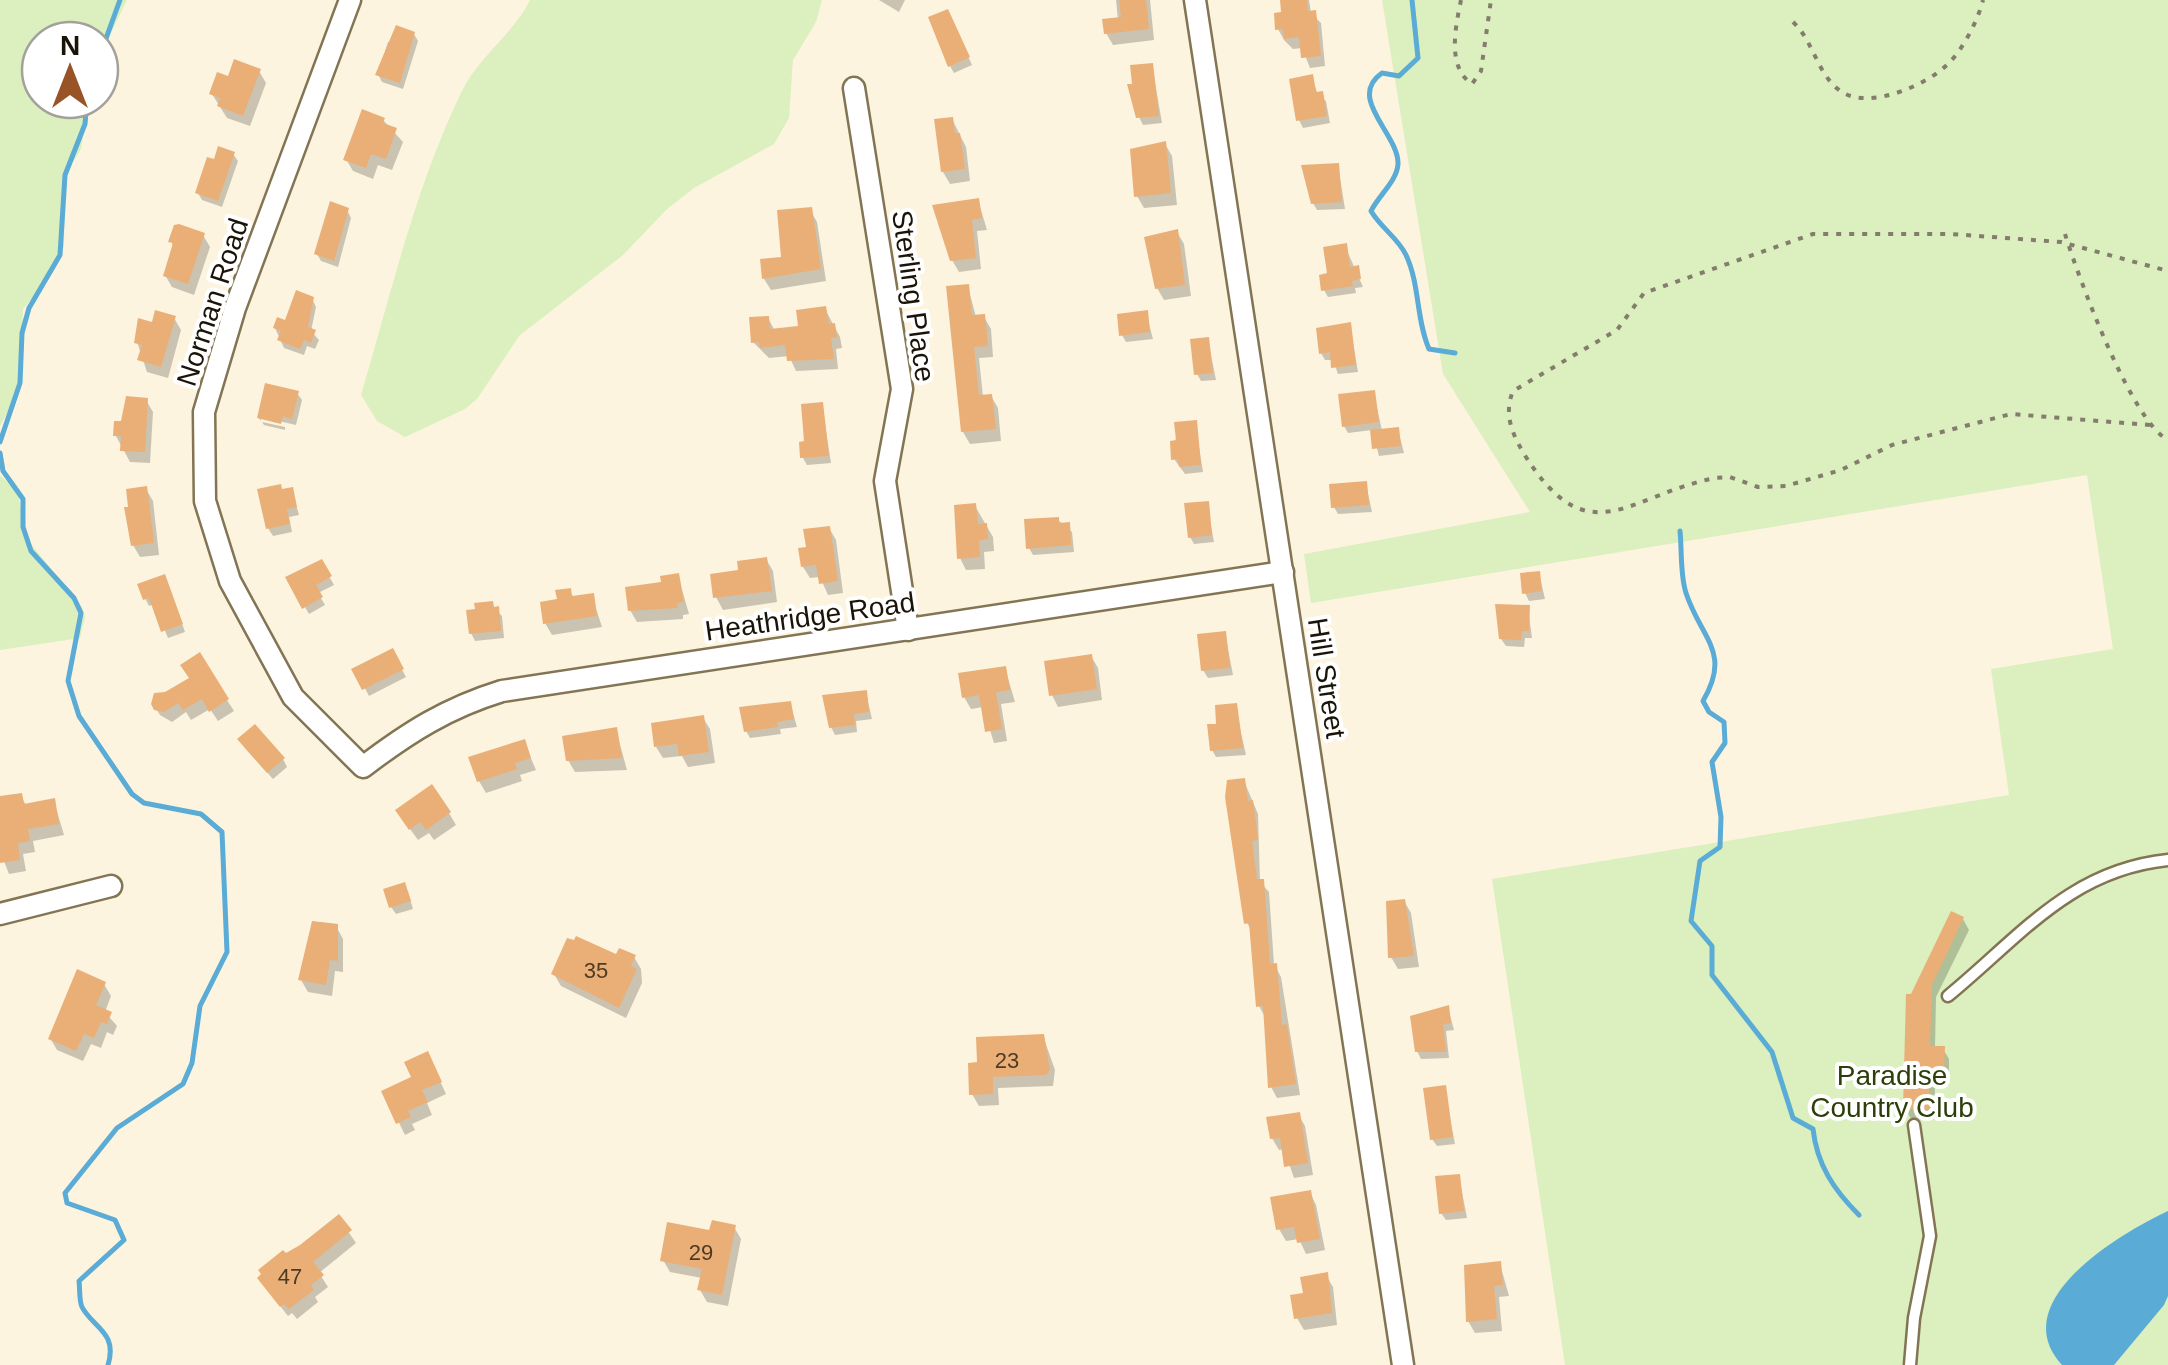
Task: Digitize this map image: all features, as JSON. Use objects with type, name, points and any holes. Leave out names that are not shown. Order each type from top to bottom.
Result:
[{"type":"street","name":"Norman Road","points":[[350,0],[235,308],[204,412],[204,501],[230,581],[293,696],[363,767]]},
{"type":"street","name":"Hill Street","points":[[1195,0],[1403,1365]]},
{"type":"street","name":"Sterling Place","points":[[854,88],[902,389],[886,480],[908,630]]},
{"type":"street","name":"Heathridge Road","points":[[363,767],[420,723],[456,705],[502,691],[1283,572]]},
{"type":"street","points":[[0,914],[111,886]]},
{"type":"lane","points":[[1948,996],[2072,891],[2107,872],[2168,860]]},
{"type":"lane","points":[[1910,1365],[1930,1236],[1914,1124]]},
{"type":"path","points":[[1461,0],[1453,42],[1464,76],[1472,84],[1480,72],[1491,0]]},
{"type":"path","points":[[1792,22],[1834,86],[1856,100],[1870,99],[1927,79],[1950,62],[1983,0]]},
{"type":"path","points":[[2150,425],[2012,414],[1892,445],[1841,470],[1786,486],[1758,487],[1730,477],[1716,478],[1618,510],[1599,512],[1566,505],[1551,493],[1512,430],[1508,410],[1513,392],[1617,330],[1644,293],[1813,234],[1951,234],[2068,243],[2168,272]]},
{"type":"path","points":[[2065,234],[2112,354],[2150,425],[2168,440]]},
{"type":"green space","points":[[0,0],[127,0],[117,20],[20,20],[20,120],[86,120],[81,149],[65,175],[64,246],[54,271],[23,309],[20,390],[0,426]]},
{"type":"green space","points":[[530,0],[822,0],[816,22],[793,60],[789,118],[774,144],[694,188],[667,209],[623,255],[519,336],[477,399],[465,409],[405,437],[377,421],[361,395],[417,204],[445,129],[468,80]]},
{"type":"green space","name":"Paradise Country Club","points":[[1382,0],[2168,0],[2168,1365],[1565,1365],[1492,879],[2009,795],[1991,669],[2113,649],[2087,475],[1311,603],[1304,554],[1530,512],[1443,374]]},
{"type":"green space","points":[[0,475],[18,493],[27,539],[82,607],[85,617],[80,638],[0,650]]},
{"type":"water","points":[[2168,1211],[2168,1296],[2164,1305],[2114,1365],[2062,1365],[2048,1341],[2047,1318],[2057,1295],[2098,1253]]},
{"type":"building","points":[[1119,0],[1146,0],[1149,29],[1104,34],[1102,19],[1121,17]]},
{"type":"building","points":[[1280,0],[1307,0],[1308,11],[1316,10],[1321,56],[1301,58],[1299,37],[1284,39],[1283,29],[1275,30],[1274,13],[1281,12]]},
{"type":"building","points":[[948,9],[970,57],[948,67],[928,17]]},
{"type":"building","points":[[396,25],[415,32],[400,83],[375,75]]},
{"type":"building","points":[[234,59],[261,69],[243,116],[217,106],[220,98],[209,94],[217,72],[228,76]]},
{"type":"building","points":[[1153,63],[1159,116],[1136,118],[1127,84],[1132,84],[1130,65]]},
{"type":"building","points":[[1313,74],[1316,92],[1323,91],[1327,116],[1296,121],[1289,79]]},
{"type":"building","points":[[362,109],[385,118],[383,123],[397,128],[386,159],[371,154],[366,168],[343,160]]},
{"type":"building","points":[[953,117],[955,133],[960,133],[965,169],[941,172],[934,119]]},
{"type":"building","points":[[1166,141],[1171,193],[1134,197],[1130,149]]},
{"type":"building","points":[[218,146],[235,152],[218,201],[195,193],[207,157],[214,159]]},
{"type":"building","points":[[1339,163],[1342,202],[1311,204],[1301,165]]},
{"type":"building","points":[[979,198],[982,218],[972,220],[976,258],[950,261],[932,205]]},
{"type":"building","points":[[330,201],[349,208],[334,261],[314,254]]},
{"type":"building","points":[[812,207],[821,269],[762,279],[760,259],[781,257],[777,210]]},
{"type":"building","points":[[174,225],[205,233],[188,284],[163,276],[173,243],[168,242]]},
{"type":"building","points":[[1178,229],[1185,285],[1155,289],[1144,237]]},
{"type":"building","points":[[1347,243],[1350,267],[1359,265],[1361,279],[1352,281],[1353,286],[1321,291],[1319,275],[1327,273],[1323,247]]},
{"type":"building","points":[[969,284],[972,315],[985,314],[988,346],[974,347],[979,395],[992,394],[996,429],[961,432],[946,286]]},
{"type":"building","points":[[296,290],[314,297],[308,327],[316,330],[311,343],[304,340],[300,349],[277,340],[281,331],[273,328],[277,317],[285,320]]},
{"type":"building","points":[[826,306],[829,324],[835,323],[837,337],[831,338],[834,359],[787,361],[785,345],[760,348],[759,342],[751,343],[749,317],[769,316],[770,329],[798,326],[796,310]]},
{"type":"building","points":[[155,310],[176,316],[161,367],[137,360],[142,345],[134,343],[138,318],[152,322]]},
{"type":"building","points":[[1148,310],[1150,332],[1119,336],[1117,314]]},
{"type":"building","points":[[1351,322],[1356,365],[1331,368],[1330,352],[1319,354],[1316,328]]},
{"type":"building","points":[[1209,337],[1213,373],[1194,375],[1190,339]]},
{"type":"building","points":[[265,383],[299,391],[292,419],[283,416],[281,424],[257,418]]},
{"type":"building","points":[[1375,390],[1379,422],[1342,427],[1338,394]]},
{"type":"building","points":[[126,396],[148,398],[145,452],[120,451],[121,436],[113,436],[114,421],[121,421]]},
{"type":"building","points":[[823,402],[829,456],[800,458],[799,442],[804,441],[801,404]]},
{"type":"building","points":[[1197,420],[1201,465],[1179,467],[1178,459],[1171,460],[1170,441],[1176,440],[1174,422]]},
{"type":"building","points":[[1399,427],[1401,446],[1372,449],[1370,430]]},
{"type":"building","points":[[1367,481],[1369,505],[1331,508],[1329,484]]},
{"type":"building","points":[[281,484],[282,489],[293,487],[297,507],[287,509],[290,524],[266,529],[257,489]]},
{"type":"building","points":[[147,486],[154,543],[131,546],[124,507],[128,507],[126,489]]},
{"type":"building","points":[[1209,501],[1212,535],[1188,538],[1184,503]]},
{"type":"building","points":[[976,503],[978,524],[987,523],[988,539],[979,540],[980,557],[957,559],[954,505]]},
{"type":"building","points":[[1059,517],[1059,523],[1070,522],[1071,545],[1026,549],[1024,519]]},
{"type":"building","points":[[830,526],[838,581],[819,584],[816,565],[801,567],[798,548],[806,547],[803,529]]},
{"type":"building","points":[[767,557],[772,591],[713,598],[710,574],[738,570],[737,561]]},
{"type":"building","points":[[322,559],[332,576],[316,585],[323,597],[302,609],[285,577]]},
{"type":"building","points":[[1540,571],[1542,591],[1522,594],[1520,573]]},
{"type":"building","points":[[679,573],[684,602],[677,603],[678,608],[628,611],[625,587],[661,582],[660,576]]},
{"type":"building","points":[[165,574],[183,624],[161,632],[149,598],[143,600],[137,584]]},
{"type":"building","points":[[571,588],[572,596],[594,593],[597,616],[543,624],[540,602],[557,599],[555,590]]},
{"type":"building","points":[[493,601],[494,607],[499,606],[501,631],[469,634],[466,610],[475,609],[474,603]]},
{"type":"building","points":[[1495,604],[1530,605],[1529,631],[1522,631],[1521,640],[1499,639]]},
{"type":"building","points":[[1226,631],[1230,668],[1201,671],[1197,634]]},
{"type":"building","points":[[393,648],[404,669],[362,690],[351,669]]},
{"type":"building","points":[[200,652],[229,699],[209,712],[202,699],[183,710],[178,703],[164,712],[154,710],[154,693],[165,692],[189,678],[180,665]]},
{"type":"building","points":[[1092,654],[1097,689],[1049,696],[1044,661]]},
{"type":"building","points":[[1006,666],[1010,690],[996,692],[1002,729],[985,732],[979,695],[962,698],[958,673]]},
{"type":"building","points":[[867,690],[869,712],[854,714],[855,725],[829,728],[822,695]]},
{"type":"building","points":[[791,701],[794,719],[777,722],[778,727],[744,732],[739,707]]},
{"type":"building","points":[[1237,703],[1243,748],[1210,751],[1207,724],[1216,724],[1215,705]]},
{"type":"building","points":[[704,715],[709,752],[679,756],[677,744],[654,747],[651,723]]},
{"type":"building","points":[[255,724],[285,758],[267,773],[237,739]]},
{"type":"building","points":[[617,727],[622,758],[566,761],[562,736]]},
{"type":"building","points":[[525,739],[531,758],[515,763],[517,769],[477,782],[468,757]]},
{"type":"building","points":[[1245,778],[1248,801],[1253,800],[1258,840],[1252,841],[1257,879],[1264,879],[1270,964],[1277,963],[1282,1025],[1287,1024],[1296,1084],[1268,1088],[1263,1006],[1256,1007],[1249,923],[1244,924],[1225,797],[1227,780]]},
{"type":"building","points":[[432,784],[451,812],[426,830],[420,822],[409,830],[395,810]]},
{"type":"building","points":[[22,793],[24,804],[55,798],[59,824],[28,829],[30,841],[18,843],[20,860],[0,863],[0,796]]},
{"type":"building","points":[[405,882],[411,901],[389,908],[383,889]]},
{"type":"building","points":[[1405,899],[1414,956],[1388,958],[1386,901]]},
{"type":"building","points":[[1951,911],[1964,917],[1932,985],[1930,1046],[1945,1046],[1944,1075],[1930,1075],[1929,1109],[1903,1109],[1906,994],[1911,994]]},
{"type":"building","points":[[312,921],[338,924],[338,961],[330,960],[326,985],[298,980]]},
{"type":"building","points":[[576,936],[616,954],[619,948],[636,955],[631,966],[637,969],[619,1008],[551,974],[567,938],[574,940]]},
{"type":"building","points":[[77,969],[106,982],[96,1005],[112,1012],[107,1024],[101,1022],[94,1038],[84,1034],[76,1051],[48,1039]]},
{"type":"building","points":[[1449,1005],[1451,1023],[1443,1024],[1446,1052],[1415,1052],[1410,1016]]},
{"type":"building","points":[[1044,1034],[1050,1070],[1046,1075],[993,1077],[993,1094],[969,1095],[968,1063],[977,1062],[976,1037]]},
{"type":"building","points":[[428,1051],[442,1082],[422,1090],[428,1102],[408,1111],[411,1117],[396,1124],[381,1091],[411,1077],[404,1062]]},
{"type":"building","points":[[1446,1085],[1453,1137],[1430,1140],[1423,1088]]},
{"type":"building","points":[[1300,1112],[1308,1163],[1284,1167],[1280,1138],[1270,1139],[1266,1117]]},
{"type":"building","points":[[1460,1174],[1464,1211],[1439,1214],[1435,1176]]},
{"type":"building","points":[[1311,1190],[1320,1239],[1297,1243],[1294,1227],[1276,1230],[1270,1197]]},
{"type":"building","points":[[339,1214],[352,1230],[313,1262],[324,1275],[311,1285],[314,1290],[289,1309],[284,1304],[280,1307],[257,1278],[261,1274],[258,1270],[283,1250],[286,1253],[300,1245]]},
{"type":"building","points":[[712,1220],[736,1225],[722,1295],[697,1290],[702,1269],[660,1261],[667,1222],[709,1230]]},
{"type":"building","points":[[1501,1261],[1503,1285],[1494,1286],[1497,1319],[1466,1322],[1464,1265]]},
{"type":"building","points":[[1328,1272],[1332,1313],[1294,1319],[1290,1295],[1303,1293],[1300,1277]]},
{"type":"waterway","points":[[113,20],[120,0]]},
{"type":"waterway","points":[[1412,0],[1418,58],[1399,76],[1382,73],[1372,83],[1369,94],[1398,164],[1371,211],[1406,255],[1429,349],[1455,353]]},
{"type":"waterway","points":[[0,442],[20,383],[22,333],[29,308],[60,255],[65,175],[85,120]]},
{"type":"waterway","points":[[0,453],[3,471],[23,499],[23,527],[31,551],[74,598],[81,613],[68,681],[79,716],[132,794],[144,803],[201,814],[222,832],[227,952],[200,1006],[192,1063],[183,1084],[117,1128],[65,1193],[67,1203],[115,1220],[124,1240],[79,1281],[82,1307],[110,1345],[108,1365]]},
{"type":"waterway","points":[[1680,531],[1686,593],[1714,657],[1715,670],[1703,701],[1709,712],[1724,722],[1725,743],[1712,762],[1721,817],[1720,847],[1700,861],[1691,921],[1712,946],[1712,975],[1772,1052],[1793,1118],[1813,1129],[1828,1176],[1859,1215]]}]
